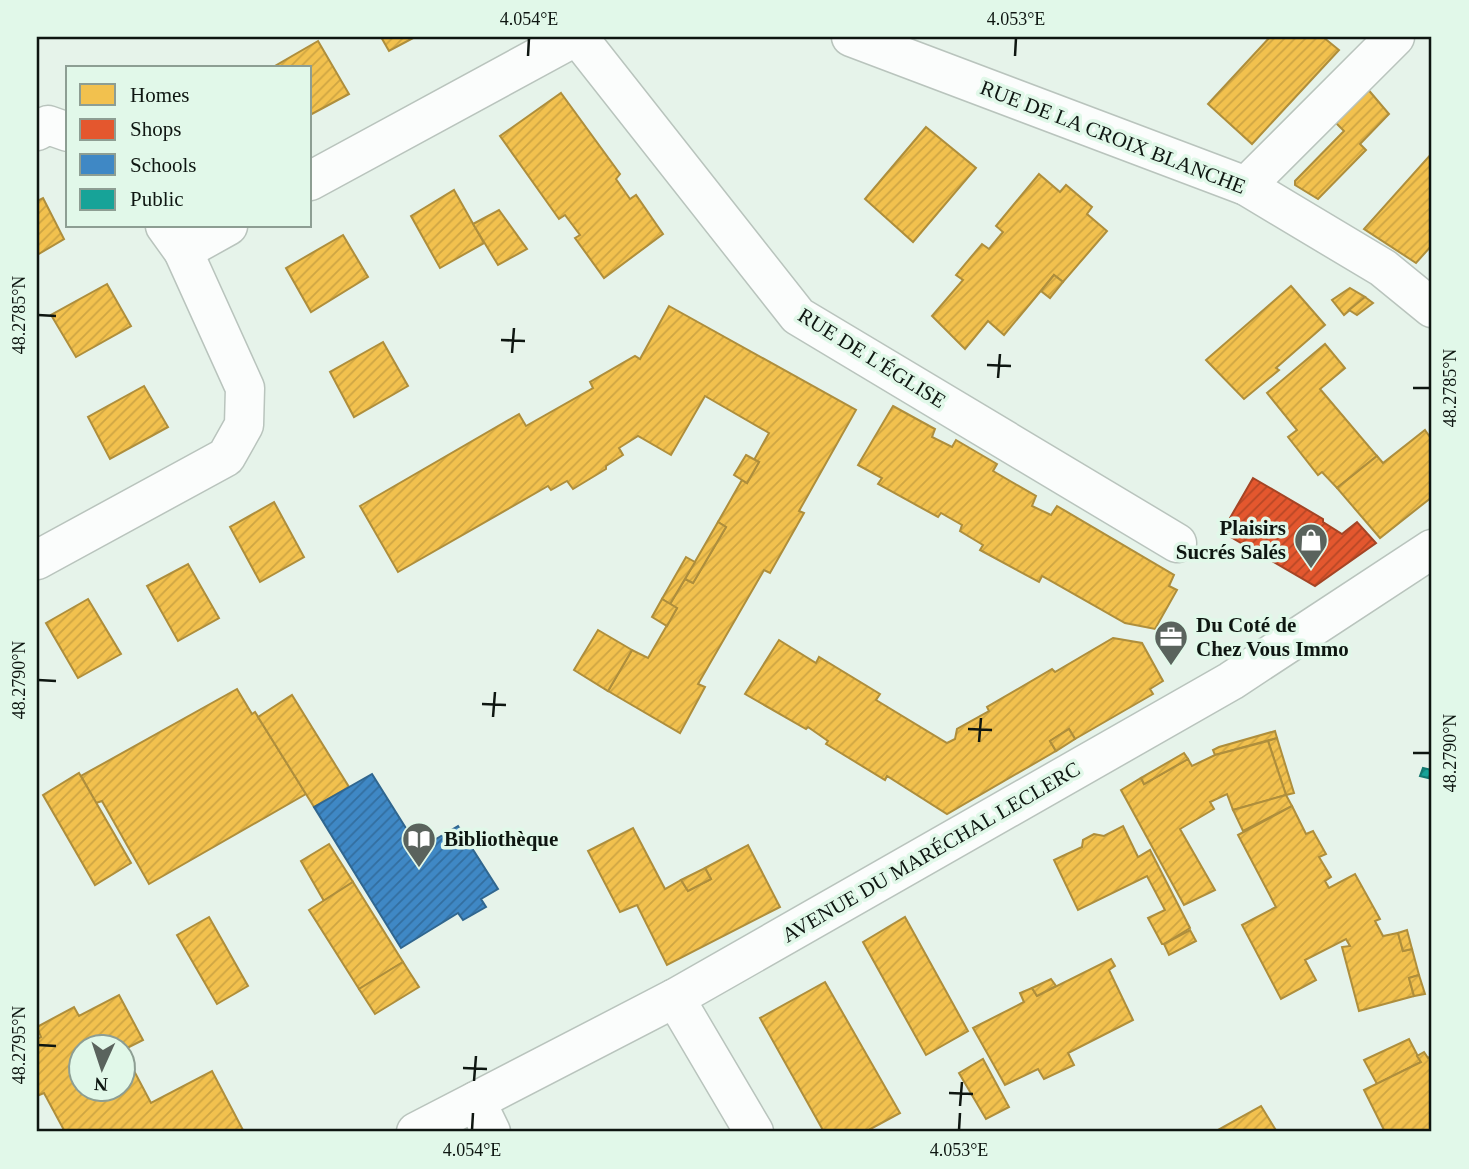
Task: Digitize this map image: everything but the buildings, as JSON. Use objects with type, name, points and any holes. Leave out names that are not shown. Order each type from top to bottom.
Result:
[{"type":"street","points":[[312,180],[576,37]]},
{"type":"street","name":"RUE DE L'ÉGLISE","points":[[576,37],[798,316],[1177,543]]},
{"type":"street","name":"RUE DE LA CROIX BLANCHE","points":[[851,37],[1246,186],[1383,268],[1432,308]]},
{"type":"street","points":[[1246,186],[1395,37]]},
{"type":"street","points":[[37,131],[48,125],[66,131]]},
{"type":"street","points":[[37,560],[226,457],[244,425],[245,388],[174,238],[219,228]]},
{"type":"street","name":"AVENUE DU MARÉCHAL LECLERC","points":[[416,1132],[484,1116],[675,998],[1231,681],[1432,549]]},
{"type":"street","points":[[675,998],[754,1132]]},
{"type":"place","name":"Plaisirs Sucrés Salés","points":[[1311,570]]},
{"type":"place","name":"Du Coté de Chez Vous Immo","points":[[1171,667]]},
{"type":"place","name":"Bibliothèque","points":[[419,869]]}]
